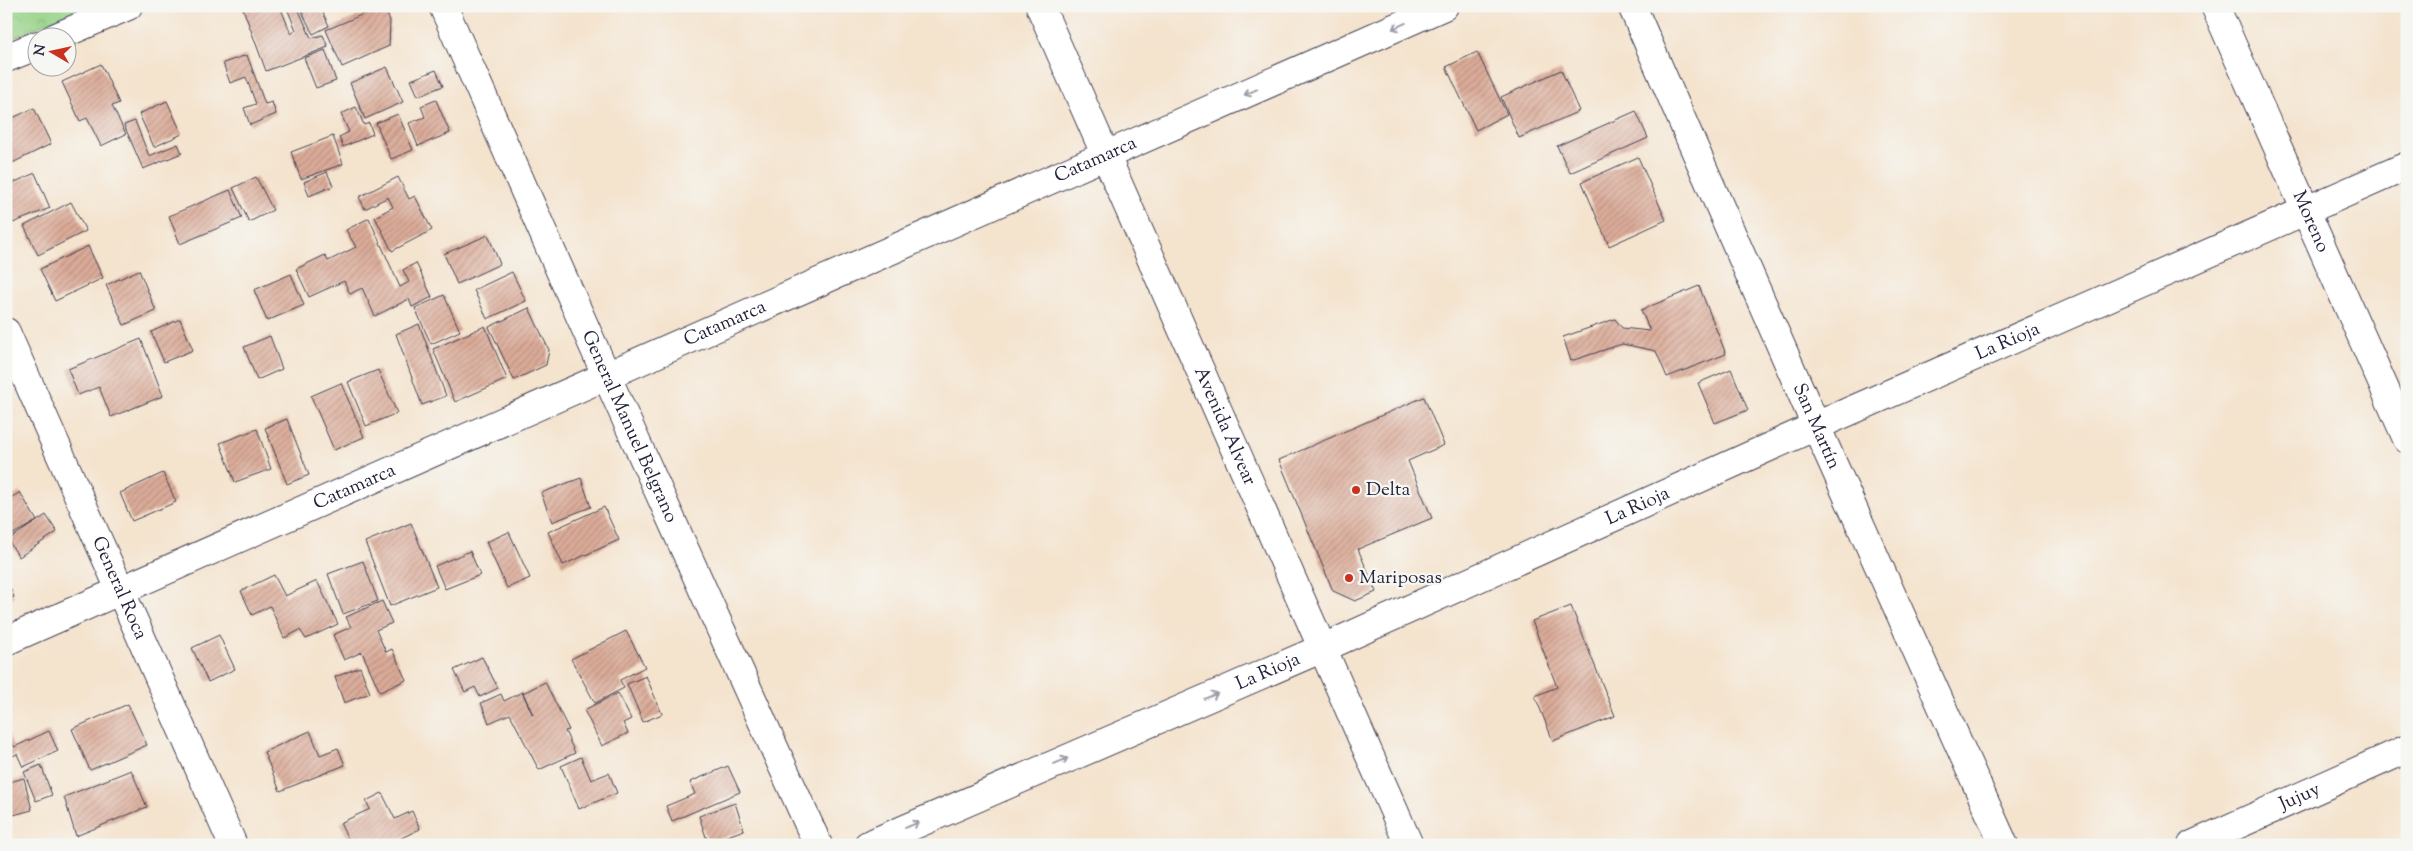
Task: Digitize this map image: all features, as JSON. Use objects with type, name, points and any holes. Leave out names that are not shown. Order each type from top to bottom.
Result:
[{"type":"street","points":[[77,28],[128,6]]},
{"type":"street","name":"General Manuel Belgrano","points":[[443,6],[607,377],[818,845]]},
{"type":"street","name":"Avenida Alvear","points":[[1040,6],[1409,845]]},
{"type":"street","name":"Catamarca","points":[[6,641],[1106,157],[1444,6]]},
{"type":"street","name":"San Martín","points":[[1632,6],[1816,426],[2004,845]]},
{"type":"street","name":"Moreno","points":[[2215,6],[2407,439]]},
{"type":"street","points":[[6,58],[28,49]]},
{"type":"street","name":"La Rioja","points":[[868,845],[1323,648],[1816,426],[2407,166]]},
{"type":"street","name":"General Roca","points":[[6,332],[234,845]]},
{"type":"street","name":"Jujuy","points":[[2192,845],[2407,749]]},
{"type":"green space","points":[[6,6],[86,6],[36,28],[28,28],[28,31],[6,41]]},
{"type":"building","points":[[242,6],[280,6],[291,34],[296,30],[286,6],[297,6],[311,38],[323,35],[328,47],[266,71]]},
{"type":"building","points":[[299,6],[320,6],[329,26],[313,34]]},
{"type":"building","points":[[384,6],[390,21],[389,46],[342,67],[326,30]]},
{"type":"building","points":[[325,50],[336,81],[316,88],[304,58]]},
{"type":"building","points":[[1477,52],[1507,114],[1476,130],[1446,67]]},
{"type":"building","points":[[247,55],[265,104],[272,102],[276,114],[250,125],[244,108],[256,104],[246,77],[230,83],[223,63]]},
{"type":"building","points":[[101,64],[119,103],[112,106],[126,134],[101,146],[87,118],[80,121],[62,82],[71,78],[78,78],[78,75]]},
{"type":"building","points":[[387,67],[403,102],[365,119],[350,83]]},
{"type":"building","points":[[436,70],[443,86],[418,96],[411,80]]},
{"type":"building","points":[[1561,70],[1579,111],[1519,138],[1501,97]]},
{"type":"building","points":[[436,100],[450,133],[418,146],[409,123],[425,117],[421,106]]},
{"type":"building","points":[[167,101],[182,134],[154,147],[139,114]]},
{"type":"building","points":[[356,107],[364,125],[369,123],[373,134],[343,147],[339,137],[349,132],[341,114]]},
{"type":"building","points":[[34,108],[51,144],[6,166],[6,121]]},
{"type":"building","points":[[1636,111],[1648,138],[1570,173],[1557,146]]},
{"type":"building","points":[[398,114],[413,150],[391,159],[376,123]]},
{"type":"building","points":[[135,121],[149,156],[178,144],[182,153],[143,169],[124,125]]},
{"type":"building","points":[[333,136],[343,164],[301,179],[291,152]]},
{"type":"building","points":[[1638,157],[1666,220],[1609,246],[1582,182]]},
{"type":"building","points":[[327,172],[333,186],[309,196],[304,182]]},
{"type":"building","points":[[35,173],[50,208],[13,223],[6,207],[6,186]]},
{"type":"building","points":[[256,177],[273,210],[249,222],[233,188]]},
{"type":"building","points":[[398,177],[409,199],[415,196],[432,230],[392,251],[375,217],[393,207],[388,197],[365,209],[359,197]]},
{"type":"building","points":[[230,190],[242,218],[180,244],[169,216]]},
{"type":"building","points":[[71,202],[86,231],[38,255],[24,226]]},
{"type":"building","points":[[369,218],[400,287],[409,282],[403,270],[416,263],[432,297],[412,307],[409,299],[375,316],[362,288],[350,294],[344,281],[309,297],[296,269],[325,255],[328,261],[356,247],[346,230]]},
{"type":"building","points":[[488,235],[500,264],[457,284],[444,254]]},
{"type":"building","points":[[88,246],[103,278],[55,301],[40,269]]},
{"type":"building","points":[[139,270],[156,311],[124,325],[106,285]]},
{"type":"building","points":[[512,272],[526,301],[487,319],[474,290]]},
{"type":"building","points":[[291,274],[304,305],[267,321],[254,290]]},
{"type":"building","points":[[1699,286],[1726,354],[1667,377],[1656,351],[1622,344],[1571,361],[1563,337],[1615,319],[1622,328],[1650,331],[1641,310]]},
{"type":"building","points":[[444,295],[460,331],[431,344],[415,308]]},
{"type":"building","points":[[529,308],[549,350],[546,365],[514,380],[489,327]]},
{"type":"building","points":[[180,319],[193,350],[164,362],[151,332]]},
{"type":"building","points":[[419,324],[446,396],[422,405],[396,334]]},
{"type":"building","points":[[485,326],[507,379],[455,402],[433,349]]},
{"type":"building","points":[[270,336],[282,369],[257,380],[244,347]]},
{"type":"building","points":[[141,339],[163,396],[111,417],[99,387],[78,395],[68,369]]},
{"type":"building","points":[[1731,369],[1748,410],[1715,423],[1698,383]]},
{"type":"building","points":[[378,370],[397,413],[366,426],[348,382]]},
{"type":"building","points":[[341,383],[364,437],[334,450],[311,396]]},
{"type":"building","name":"Delta","points":[[1424,397],[1444,445],[1408,461],[1432,518],[1358,549],[1376,592],[1355,601],[1333,591],[1279,460]]},
{"type":"building","points":[[287,419],[309,475],[287,484],[265,428]]},
{"type":"building","points":[[257,429],[271,469],[235,482],[220,443]]},
{"type":"building","points":[[163,473],[176,502],[132,521],[120,493]]},
{"type":"building","points":[[581,478],[591,507],[552,522],[541,493]]},
{"type":"building","points":[[20,492],[37,521],[6,538],[6,501]]},
{"type":"building","points":[[604,507],[619,540],[563,565],[548,532]]},
{"type":"building","points":[[46,515],[57,532],[19,557],[8,540]]},
{"type":"building","points":[[411,523],[437,587],[390,606],[365,542]]},
{"type":"building","points":[[509,532],[530,578],[507,588],[486,542]]},
{"type":"building","points":[[470,551],[480,575],[445,589],[435,566]]},
{"type":"building","points":[[363,561],[378,601],[343,614],[328,574]]},
{"type":"building","points":[[274,575],[285,596],[317,581],[338,624],[306,639],[300,630],[284,638],[270,606],[252,615],[241,591]]},
{"type":"building","points":[[6,579],[14,597],[6,601]]},
{"type":"building","points":[[382,601],[392,623],[376,630],[386,652],[392,649],[406,680],[380,692],[362,652],[344,660],[333,635],[351,627],[346,617]]},
{"type":"building","points":[[1571,606],[1615,716],[1553,741],[1535,696],[1557,687],[1532,621]]},
{"type":"building","points":[[626,631],[645,667],[620,680],[624,688],[595,703],[571,659]]},
{"type":"building","points":[[219,635],[235,669],[208,682],[192,648]]},
{"type":"building","points":[[482,657],[498,688],[480,697],[475,687],[465,692],[454,670]]},
{"type":"building","points":[[360,667],[370,693],[344,703],[335,677]]},
{"type":"building","points":[[646,676],[662,714],[643,722],[627,684]]},
{"type":"building","points":[[545,682],[569,730],[565,731],[575,753],[539,770],[510,714],[489,723],[481,703],[501,694],[504,701],[522,692],[533,715],[523,693]]},
{"type":"building","points":[[618,693],[631,719],[623,723],[628,733],[602,746],[584,710]]},
{"type":"building","points":[[128,704],[147,745],[90,770],[72,729]]},
{"type":"building","points":[[6,730],[14,747],[49,731],[58,751],[23,767],[17,754],[6,759]]},
{"type":"building","points":[[310,731],[320,755],[338,748],[345,765],[280,791],[264,752]]},
{"type":"building","points":[[581,757],[591,780],[609,773],[617,793],[579,809],[561,766]]},
{"type":"building","points":[[41,765],[52,795],[36,801],[24,772]]},
{"type":"building","points":[[728,766],[740,792],[672,821],[666,806],[695,794],[690,782]]},
{"type":"building","points":[[131,770],[147,807],[76,836],[64,797]]},
{"type":"building","points":[[24,778],[32,810],[6,817],[6,783]]},
{"type":"building","points":[[382,793],[395,819],[412,811],[420,829],[387,845],[351,845],[340,823],[370,809],[366,801]]},
{"type":"building","points":[[735,803],[744,830],[708,843],[699,816]]},
{"type":"place","name":"Delta","points":[[1356,490]]},
{"type":"place","name":"Mariposas","points":[[1349,578]]}]
